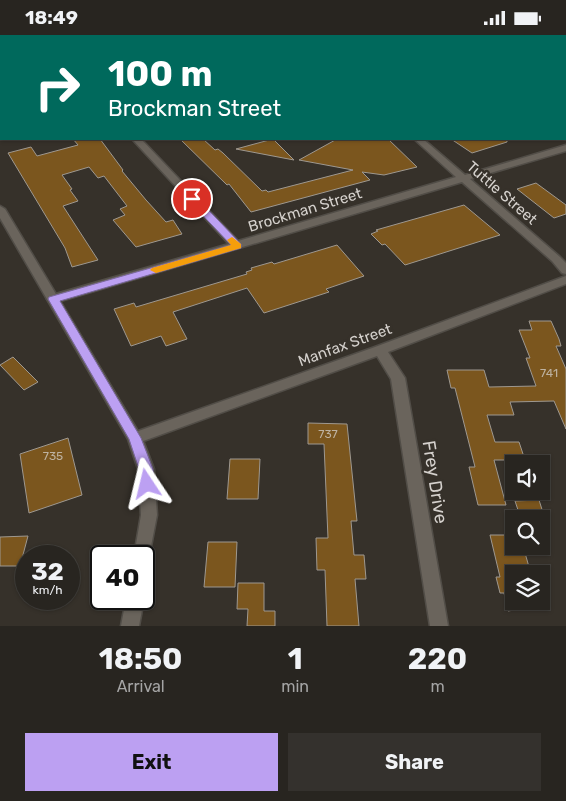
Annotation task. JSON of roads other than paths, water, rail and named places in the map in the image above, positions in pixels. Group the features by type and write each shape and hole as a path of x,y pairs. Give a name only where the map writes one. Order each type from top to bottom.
{"street":[{"path":"137,140 237,246"},
{"name":"Tuttle Street","path":"419,140 556,259 566,270"},
{"name":"Brockman Street","path":"53,299 566,148"},
{"path":"0,209 135,438 146,469 149,515 144,545"},
{"name":"Manfax Street","path":"135,438 380,350 566,280"},
{"name":"Frey Drive","path":"380,350 398,378 439,626"},
{"path":"130,626 133,610"}]}
